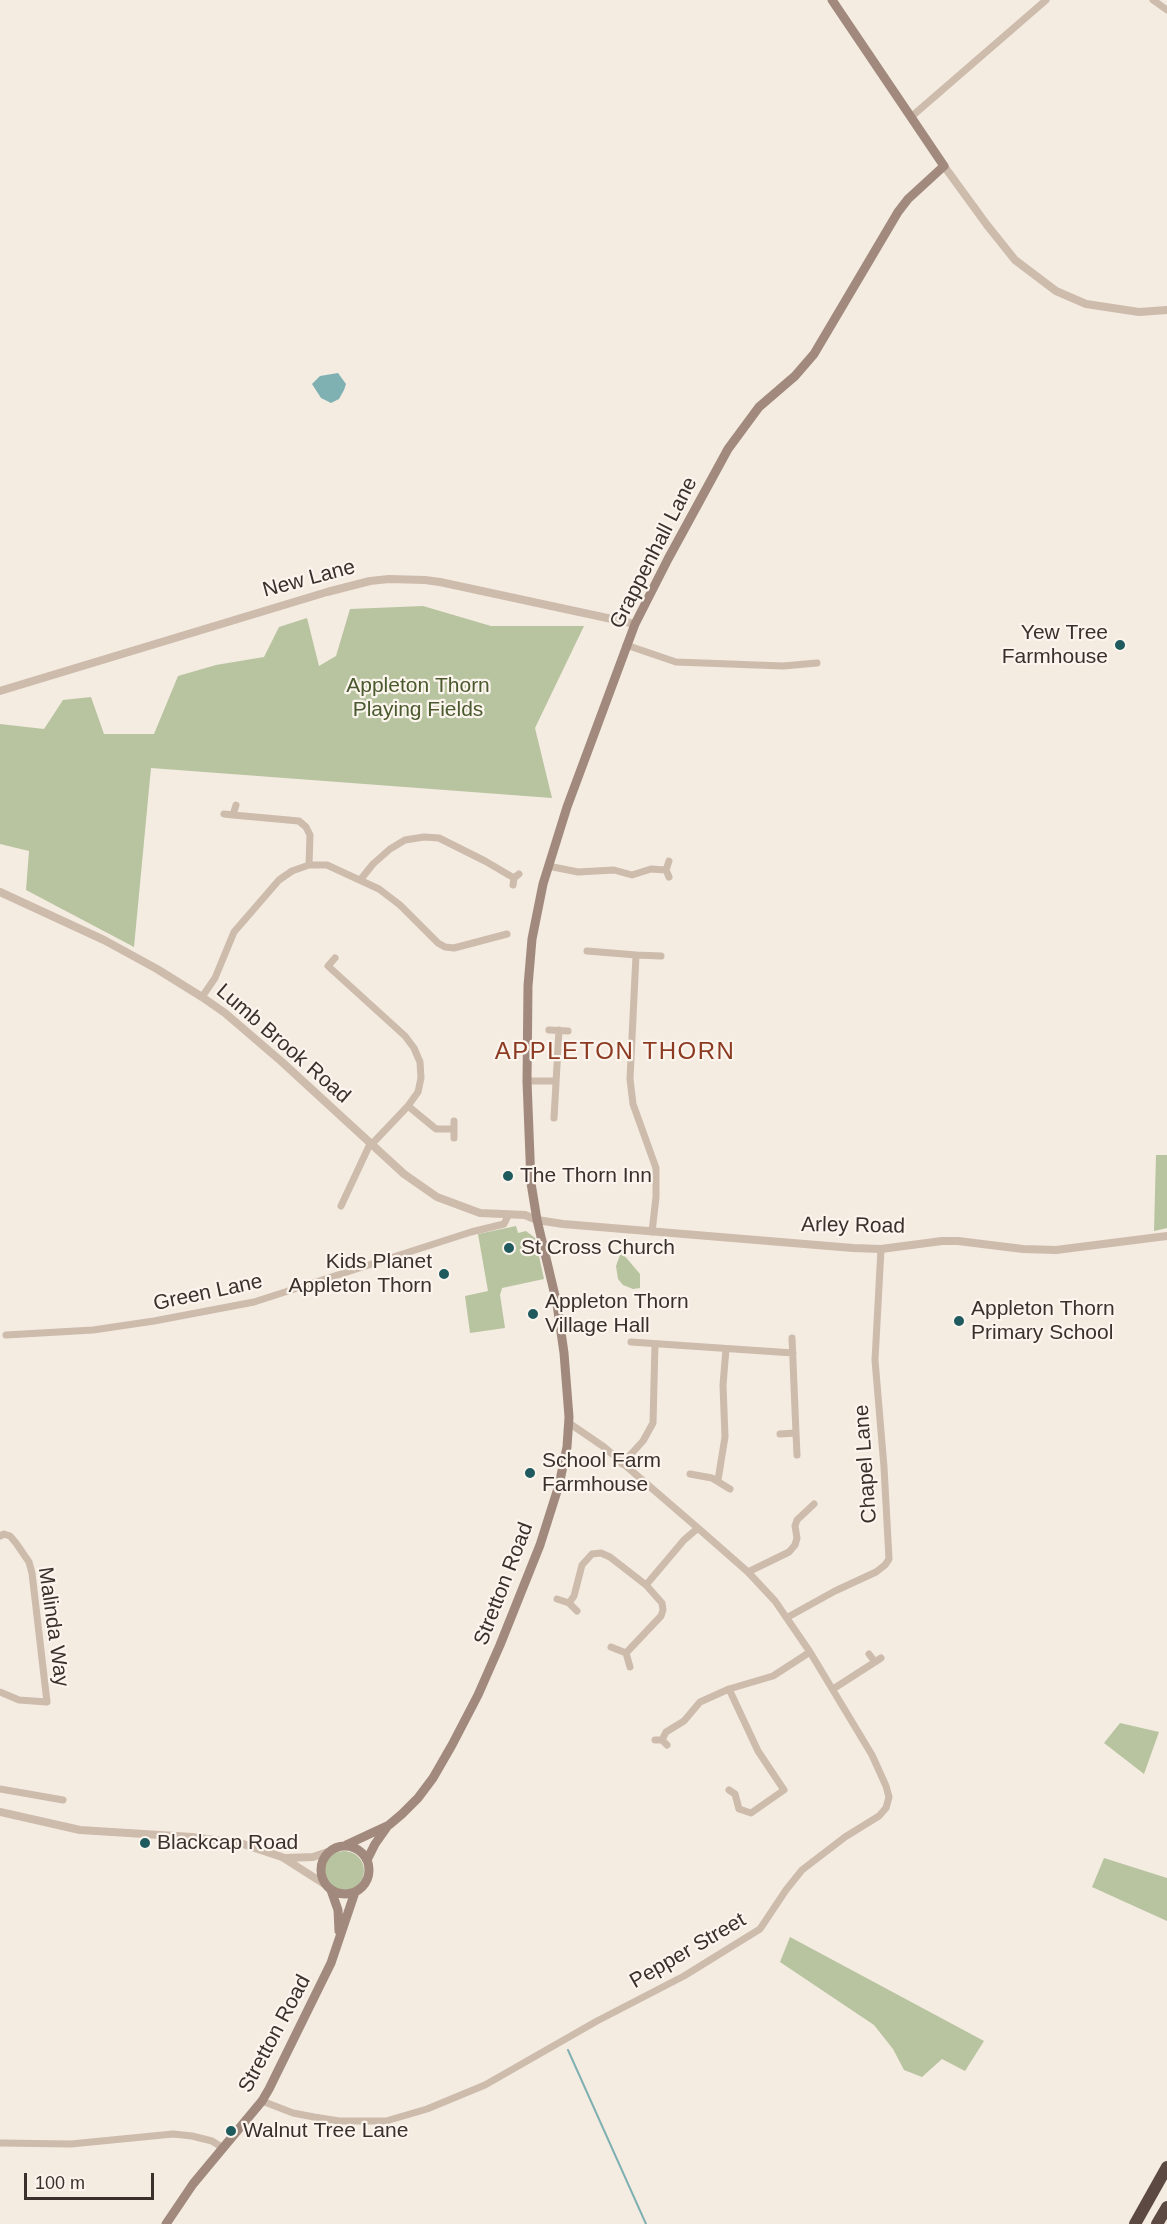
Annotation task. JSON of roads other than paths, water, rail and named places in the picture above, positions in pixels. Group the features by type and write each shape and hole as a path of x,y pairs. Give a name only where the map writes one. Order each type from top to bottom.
{"highway":[{"path":"1135,2224 1167,2167"},
{"path":"1157,2224 1167,2207"}],"main road":[{"path":"832,0 944,166"},
{"name":"Grappenhall Lane","path":"537,1220 531,1183 527,1081 530,962 536,915 548,866 567,807 626,645 668,559 739,432 759,407 795,376 814,354 893,220 908,199 944,166"},
{"name":"Stretton Road","path":"367,1860 389,1825 418,1798 433,1778 478,1695 521,1593 552,1510 567,1447 569,1423 564,1353 557,1304 537,1220"},
{"name":"Stretton Road","path":"346,1845 389,1825"},
{"path":"346,1845 359,1850 367,1860 369,1876 365,1883 355,1892 338,1894 328,1888 320,1872 321,1864 328,1852 346,1845"},
{"name":"Stretton Road","path":"328,1888 338,1910 339,1940"},
{"name":"Stretton Road","path":"166,2224 193,2184 262,2101 322,1983 355,1892"}],"street":[{"path":"911,117 1046,0"},
{"path":"1153,0 1167,10"},
{"path":"944,166 1015,260 1056,291 1086,304 1139,312 1167,310"},
{"name":"New Lane","path":"0,691 370,581 416,579 440,582 635,624"},
{"path":"626,645 676,662 783,666 817,663"},
{"path":"234,815 236,805"},
{"path":"224,813 299,821 306,826 310,834 309,866"},
{"path":"361,879 390,849 409,839 424,837 439,838 486,861 515,879"},
{"path":"548,866 578,872 614,870 632,874 651,869 668,874 669,861"},
{"path":"201,997 215,978 234,932 279,880 292,871 309,866 327,865 379,889 400,905 438,943 445,947 454,948 507,933"},
{"name":"Lumb Brook Road","path":"0,892 104,940 157,969 225,1013 404,1174 437,1197 480,1213 525,1215 537,1220"},
{"path":"586,951 661,956"},
{"path":"636,955 630,1079 633,1104 656,1168 656,1197 652,1232"},
{"path":"335,958 328,966 405,1036 414,1048 420,1062 421,1078 418,1092 408,1106 371,1144 341,1206"},
{"path":"549,1030 568,1031"},
{"path":"554,1118 559,1030"},
{"path":"527,1081 556,1081"},
{"path":"408,1106 436,1129 454,1129"},
{"path":"454,1121 454,1138"},
{"name":"Green Lane","path":"6,1335 103,1329 154,1322 254,1302 471,1232 504,1224 508,1216"},
{"name":"Arley Road","path":"537,1220 652,1232 880,1249 958,1240 1023,1249 1056,1250 1167,1236"},
{"name":"Chapel Lane","path":"788,1617 876,1572 889,1559 875,1366 880,1249"},
{"path":"792,1338 797,1455"},
{"path":"631,1342 793,1353"},
{"path":"622,1464 643,1442 652,1423 655,1344"},
{"path":"718,1480 724,1437 723,1385 726,1348"},
{"name":"Pepper Street","path":"262,2101 292,2113 339,2121 386,2121 427,2109 485,2085 597,2021 684,1976 760,1929 802,1870 845,1837 879,1816 886,1808 889,1797 872,1755 788,1617 748,1572 604,1447 569,1423"},
{"path":"780,1434 796,1433"},
{"path":"690,1474 718,1480 730,1489"},
{"path":"748,1572 789,1552 797,1538 795,1526 797,1520 814,1504"},
{"path":"646,1585 684,1540 698,1528"},
{"name":"Malinda Way","path":"0,1536 4,1534 10,1536 29,1562 47,1702 19,1700 0,1693"},
{"path":"569,1603 574,1596 582,1564 592,1554 601,1553 610,1557 646,1585 662,1603 663,1610 661,1616 626,1653"},
{"path":"557,1599 569,1603 577,1611"},
{"path":"611,1647 626,1653"},
{"path":"661,1741 666,1732 684,1721 700,1702 729,1689 773,1676 810,1652"},
{"path":"626,1653 630,1667"},
{"path":"833,1689 878,1660 869,1654"},
{"path":"729,1689 758,1751 784,1790 744,1820"},
{"path":"0,1789 63,1800"},
{"path":"729,1790 735,1794 739,1809 751,1814"},
{"path":"0,1812 80,1830 192,1837 243,1844 282,1857 328,1888"},
{"path":"282,1857 306,1858 328,1852"},
{"path":"0,2143 71,2144 173,2134 212,2141 223,2148"}],"water":[{"path":"338,373 346,384 339,399 331,403 321,398 312,384 320,376"}],"waterway":[{"path":"568,2050 646,2224"}],"place":[{"name":"Yew Tree Farmhouse","path":"1120,645"},
{"name":"The Thorn Inn","path":"508,1176"},
{"name":"St Cross Church","path":"509,1248"},
{"name":"Kids Planet Appleton Thorn","path":"444,1274"},
{"name":"Appleton Thorn Village Hall","path":"533,1314"},
{"name":"Appleton Thorn Primary School","path":"959,1321"},
{"name":"School Farm Farmhouse","path":"530,1473"},
{"name":"Blackcap Road","path":"145,1843"},
{"name":"Walnut Tree Lane","path":"231,2131"}],"district":[{"name":"APPLETON THORN","path":"615,1052"}],"park label":[{"name":"Appleton Thorn Playing Fields","path":"418,698"}]}
